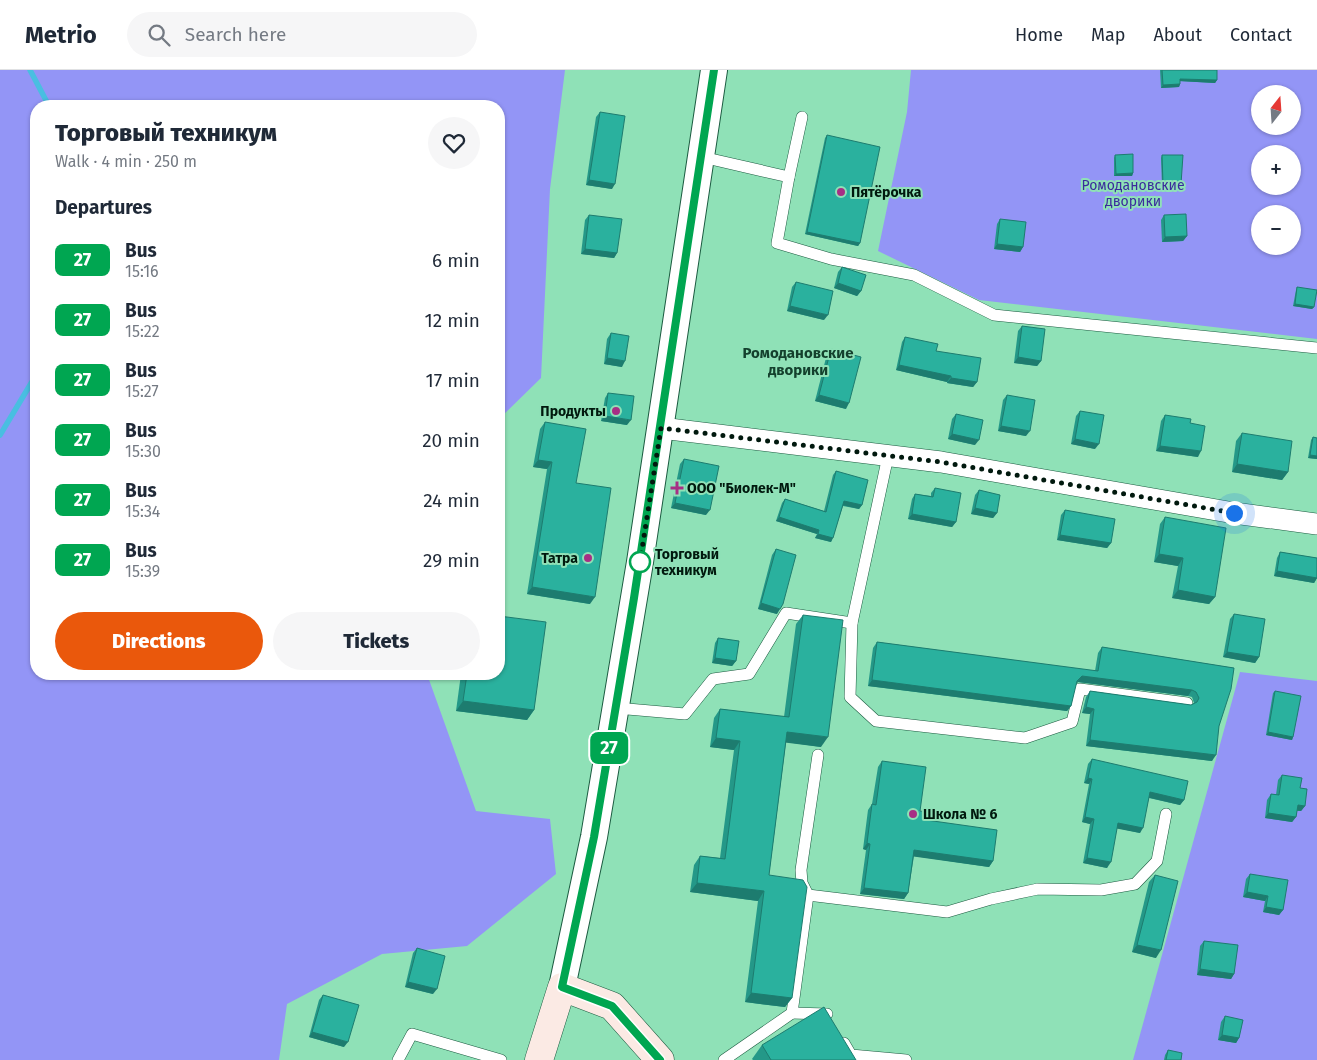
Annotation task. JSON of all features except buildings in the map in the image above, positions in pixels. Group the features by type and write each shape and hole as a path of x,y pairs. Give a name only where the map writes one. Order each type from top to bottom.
{"main road":[{"path":"539,1060 562,987 612,1006 660,1060"}],"street":[{"path":"562,987 594,837 616,708 661,428 714,70"},
{"path":"661,428 941,462 1234,513 1317,524"}],"lane":[{"path":"802,117 777,243 831,259 914,275 994,315 1316,345"},
{"path":"702,157 789,177"},
{"path":"888,456 852,623 850,697 876,721 1025,738 1072,722 1080,689 1187,703"},
{"path":"616,708 685,714 713,679 749,674 786,613 852,623"},
{"path":"792,1014 808,895 802,883 801,870 818,755"},
{"path":"808,895 947,912 991,899 1038,889 1100,890 1135,884 1157,861 1166,814"},
{"path":"729,1059 792,1014 826,1013 852,1054 906,1060"},
{"path":"398,1060 412,1034 501,1060"}],"green space":[{"path":"0,70 565,70 550,189 541,378 505,413 505,100 30,100 30,680 429,680 476,811 550,819 556,874 467,946 382,954 287,1004 279,1060 0,1060"},
{"name":"Ромодановские дворики","path":"911,70 1317,70 1317,339 979,300 878,251 907,112"},
{"path":"1240,672 1317,681 1317,1060 1133,1060"}],"waterway":[{"path":"30,70 46,100"},
{"path":"0,435 30,385"}],"bus line":[{"name":"27","path":"660,1060 612,1006 562,987 594,837 634,598 714,70"}],"place":[{"name":"Пятёрочка","path":"841,192"},
{"name":"Продукты","path":"616,411"},
{"name":"ООО \"Биолек-М\"","path":"677,488"},
{"name":"Татра","path":"588,558"},
{"name":"Торговый техникум","path":"640,562"},
{"name":"Школа № 6","path":"913,814"}],"district":[{"name":"Ромодановские дворики","path":"798,362"}],"route":[{"path":"640,562 661,428 941,462 1234,513"}]}
